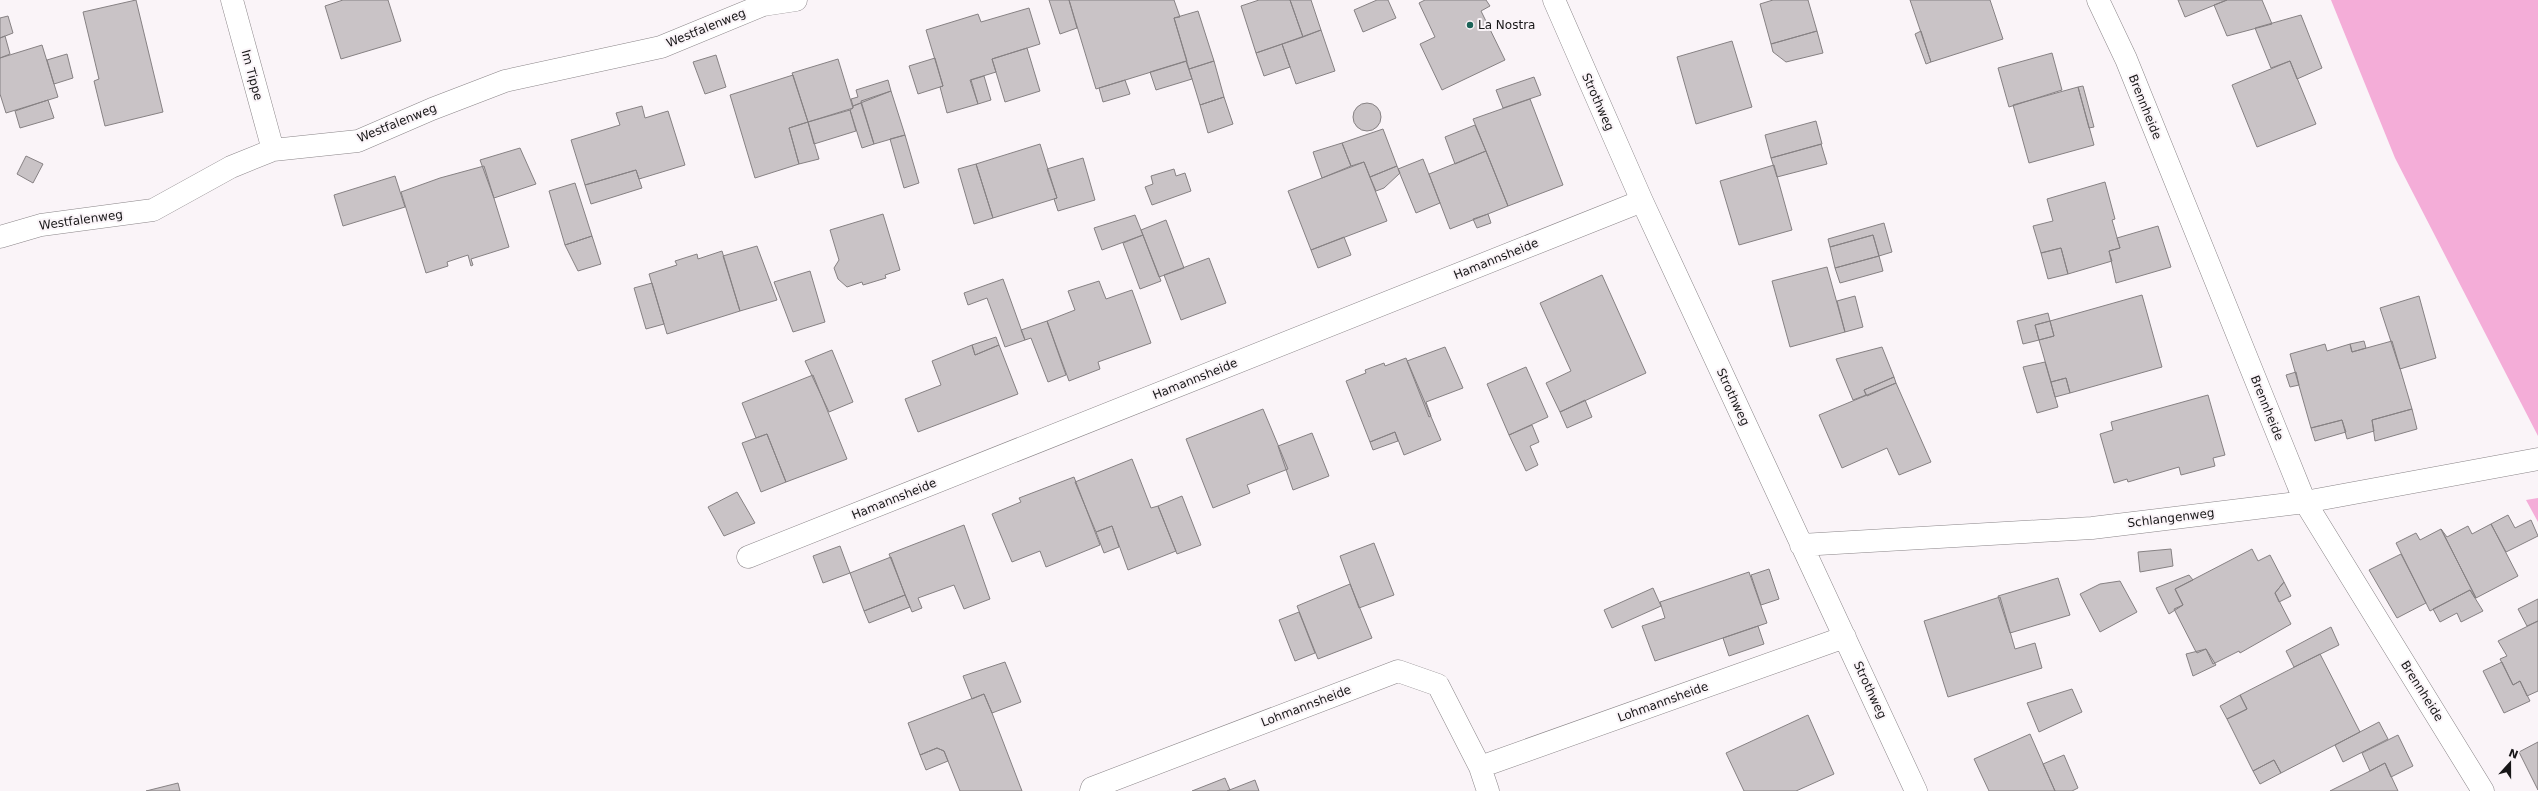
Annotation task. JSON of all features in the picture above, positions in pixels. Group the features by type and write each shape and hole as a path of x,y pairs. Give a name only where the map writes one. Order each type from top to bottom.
{"street":[{"name":"Im Tippe","path":"232,0 273,150"},
{"name":"Westfalenweg","path":"0,237 41,225 154,210 231,167 273,150 358,141 432,109 505,81 662,47 763,5 796,0"},
{"name":"Strothweg","path":"1554,0 1642,201 1916,791"},
{"name":"Brennheide","path":"2098,0 2126,59 2305,502 2483,791"},
{"name":"Hamannsheide","path":"748,557 1642,201"},
{"name":"Schlangenweg","path":"1801,545 2092,528 2305,502 2538,459"},
{"name":"Lohmannsheide","path":"1480,767 1845,637"},
{"name":"Lohmannsheide","path":"1091,791 1092,788 1398,671 1438,685 1480,767 1488,791"}],"shaded area":[{"path":"2331,0 2538,0 2538,436 2395,158"},
{"path":"2538,498 2538,522 2526,500"}],"building":[{"path":"136,0 163,112 105,126 94,81 99,79 83,12"},
{"path":"343,0 388,0 401,41 341,59 325,6"},
{"path":"1049,0 1069,0 1077,28 1060,34"},
{"path":"1069,0 1174,0 1180,17 1174,18 1187,61 1096,89"},
{"path":"1259,0 1290,0 1303,37 1256,53 1241,6"},
{"path":"1290,0 1311,0 1321,30 1303,37"},
{"path":"1377,0 1388,0 1396,18 1363,32 1354,10"},
{"path":"1425,0 1486,0 1490,6 1481,11 1505,60 1442,90 1420,44 1435,37 1419,3"},
{"path":"1773,0 1808,0 1817,31 1771,44 1760,4"},
{"path":"1910,0 1990,0 2003,39 1931,62"},
{"path":"2178,0 2227,0 2185,17"},
{"path":"2227,0 2262,0 2272,24 2227,36 2214,5"},
{"path":"1029,8 1040,44 992,59 996,72 970,80 978,104 947,113 940,87 943,86 926,30 978,14 981,22"},
{"path":"1198,11 1214,61 1189,69 1174,18"},
{"path":"2301,15 2322,68 2297,79 2290,61 2271,68 2255,28"},
{"path":"8,16 13,33 0,38 0,18"},
{"path":"1321,30 1335,71 1296,84 1282,44"},
{"path":"1817,31 1823,53 1786,62 1773,52 1771,44"},
{"path":"1921,31 1931,62 1926,64 1915,34"},
{"path":"5,36 10,54 0,58 0,38"},
{"path":"1732,41 1752,107 1696,124 1677,57"},
{"path":"1282,44 1290,67 1264,76 1256,53"},
{"path":"42,45 58,97 6,113 0,94 0,58"},
{"path":"1027,48 1040,91 1005,102 992,59"},
{"path":"2052,53 2062,90 2009,107 1998,68"},
{"path":"67,54 73,78 54,84 47,60"},
{"path":"716,55 726,87 705,94 693,62"},
{"path":"935,58 943,86 918,94 909,66"},
{"path":"838,59 853,108 808,122 792,73"},
{"path":"1186,61 1192,79 1156,90 1150,72"},
{"path":"1214,61 1224,97 1200,105 1189,69"},
{"path":"2290,61 2316,124 2257,147 2232,85"},
{"path":"793,75 808,122 789,128 799,164 755,178 730,95"},
{"path":"984,76 991,100 978,104 971,80"},
{"path":"1534,77 1541,95 1503,108 1496,90"},
{"path":"888,80 891,91 853,106 851,99 858,97 856,90"},
{"path":"1125,80 1130,94 1103,102 1099,88"},
{"path":"2083,86 2094,127 2089,128 2078,87"},
{"path":"2078,87 2094,145 2029,163 2013,105"},
{"path":"891,91 905,135 874,144 861,101"},
{"path":"1224,97 1233,124 1208,133 1200,105"},
{"path":"1530,99 1563,185 1508,206 1473,119"},
{"path":"48,100 54,118 20,128 15,111"},
{"path":"861,103 874,144 862,148 850,110 853,106"},
{"path":"1367,103 1377,107 1381,117 1377,127 1367,131 1357,127 1353,117 1357,107"},
{"path":"642,106 645,118 668,111 685,165 639,179 636,170 585,185 571,140 620,125 616,113"},
{"path":"850,110 856,131 814,144 808,122"},
{"path":"1816,121 1822,144 1771,158 1765,135"},
{"path":"808,122 819,159 799,164 789,128"},
{"path":"1475,125 1486,151 1455,164 1445,137"},
{"path":"1383,129 1397,166 1370,177 1364,162 1351,166 1342,143"},
{"path":"905,135 919,183 904,188 890,139"},
{"path":"1342,143 1351,166 1322,178 1313,152"},
{"path":"1040,144 1057,198 993,218 976,164"},
{"path":"1821,144 1827,164 1777,177 1771,158"},
{"path":"520,148 536,184 494,198 480,160"},
{"path":"1486,151 1508,206 1450,229 1429,174"},
{"path":"26,156 43,164 33,183 17,174"},
{"path":"1083,158 1095,200 1058,211 1054,199 1057,198 1047,169"},
{"path":"1423,159 1440,203 1416,213 1398,169"},
{"path":"1364,162 1387,221 1311,250 1288,191"},
{"path":"976,164 993,218 974,224 958,169"},
{"path":"1774,165 1792,230 1739,245 1720,181"},
{"path":"484,166 509,247 471,259 473,265 471,266 468,255 447,262 448,266 426,273 401,192 440,178"},
{"path":"1397,166 1400,173 1384,188 1376,191 1370,177"},
{"path":"1174,169 1176,176 1185,173 1191,191 1152,205 1145,187 1153,184 1151,176"},
{"path":"636,170 642,188 591,204 585,185"},
{"path":"395,176 405,207 343,226 334,195"},
{"path":"2105,182 2115,219 2112,220 2120,248 2109,251 2112,261 2068,274 2061,248 2041,253 2033,226 2053,221 2047,199"},
{"path":"575,183 592,236 565,245 549,191"},
{"path":"883,214 900,270 885,275 886,278 863,285 862,282 847,287 838,279 834,268 839,260 830,230"},
{"path":"1488,214 1491,223 1477,228 1473,219"},
{"path":"1135,215 1143,235 1102,250 1094,228"},
{"path":"1166,220 1184,268 1159,277 1141,230"},
{"path":"1884,223 1892,252 1879,256 1873,235 1830,247 1828,239"},
{"path":"2158,226 2171,267 2116,283 2109,251 2120,248 2117,238"},
{"path":"1143,235 1161,281 1140,289 1123,243"},
{"path":"1873,235 1879,256 1835,268 1830,247"},
{"path":"592,236 601,264 578,271 565,245"},
{"path":"1344,237 1351,255 1318,268 1311,250"},
{"path":"757,246 777,300 740,311 723,256"},
{"path":"2061,248 2068,274 2048,279 2041,253"},
{"path":"722,251 740,311 667,334 649,274 677,265 675,261 697,254 698,259"},
{"path":"1879,256 1883,271 1840,283 1835,268"},
{"path":"1209,258 1226,303 1181,320 1164,275"},
{"path":"1827,267 1845,332 1790,347 1772,281"},
{"path":"810,271 825,322 793,332 774,282"},
{"path":"1602,275 1646,373 1560,412 1546,383 1571,371 1540,303"},
{"path":"1003,279 1025,340 1005,347 987,298 968,305 964,293"},
{"path":"1099,281 1106,299 1132,290 1151,343 1098,362 1100,369 1069,381 1047,321 1075,310 1068,291"},
{"path":"652,283 664,324 646,329 634,288"},
{"path":"2142,295 2162,367 2070,393 2066,378 2051,382 2039,340 2054,336 2050,321"},
{"path":"1855,296 1863,327 1845,332 1837,301"},
{"path":"2419,296 2436,358 2400,369 2380,308"},
{"path":"2048,313 2050,321 2035,325 2039,340 2023,344 2017,321"},
{"path":"1047,321 1066,375 1048,382 1031,338 1025,340 1021,330"},
{"path":"2050,321 2054,336 2039,340 2035,325"},
{"path":"996,337 999,345 975,355 972,345"},
{"path":"2364,341 2366,348 2352,352 2350,344"},
{"path":"2392,341 2412,409 2372,420 2374,431 2347,439 2342,420 2311,428 2290,354 2325,344 2327,351 2350,344 2352,352"},
{"path":"972,345 975,355 999,345 1018,394 918,432 905,399 941,385 932,361"},
{"path":"1445,347 1463,388 1426,402 1431,416 1429,417 1407,361"},
{"path":"1882,347 1894,377 1864,390 1866,395 1853,400 1836,359"},
{"path":"832,350 853,402 829,412 805,361"},
{"path":"1406,358 1441,440 1404,455 1395,432 1370,442 1346,381 1366,373 1365,370 1384,363 1385,366"},
{"path":"2045,362 2058,407 2037,413 2023,367"},
{"path":"1526,367 1548,417 1509,435 1487,384"},
{"path":"2296,372 2299,385 2290,387 2286,375"},
{"path":"813,375 847,459 786,482 767,434 756,438 742,403"},
{"path":"1894,377 1896,383 1867,396 1864,390"},
{"path":"2066,378 2070,393 2055,397 2051,382"},
{"path":"1896,383 1931,462 1899,475 1887,448 1842,468 1819,415"},
{"path":"2208,395 2225,455 2213,458 2215,466 2181,475 2179,467 2128,482 2127,479 2114,483 2100,434 2113,430 2111,422"},
{"path":"1585,400 1592,417 1567,428 1560,412"},
{"path":"1263,409 1288,469 1247,485 1250,493 1213,508 1186,439"},
{"path":"2412,409 2417,429 2375,441 2372,420"},
{"path":"2342,420 2346,432 2315,441 2311,428"},
{"path":"1532,425 1539,442 1530,446 1538,465 1526,471 1509,435"},
{"path":"1395,432 1398,441 1373,450 1370,442"},
{"path":"1312,433 1329,476 1293,490 1278,446"},
{"path":"767,434 786,482 761,492 742,443"},
{"path":"1132,459 1151,508 1158,506 1176,551 1128,570 1112,526 1096,532 1075,482"},
{"path":"1074,477 1100,545 1046,567 1040,551 1012,562 992,514 1021,502 1019,498"},
{"path":"737,492 755,523 724,536 708,507"},
{"path":"1182,496 1201,545 1177,554 1158,506"},
{"path":"2508,515 2515,528 2531,520 2538,536 2506,552 2491,524"},
{"path":"2491,524 2518,576 2476,598 2441,529 2447,537 2468,526 2472,534"},
{"path":"964,525 990,599 964,609 954,585 918,598 922,608 912,612 889,554"},
{"path":"1112,526 1119,547 1104,553 1096,532"},
{"path":"2441,529 2476,598 2470,590 2430,611 2396,543 2416,533 2420,540"},
{"path":"1374,543 1394,595 1359,608 1340,556"},
{"path":"840,546 850,573 823,583 813,556"},
{"path":"2171,549 2173,566 2140,572 2138,552"},
{"path":"2252,549 2258,561 2270,555 2284,582 2275,593 2291,624 2240,653 2239,651 2213,664 2206,649 2197,653 2174,609 2183,605 2175,589"},
{"path":"2401,554 2426,603 2397,618 2369,570"},
{"path":"891,557 905,595 864,611 850,573"},
{"path":"1769,569 1779,599 1761,605 1751,575"},
{"path":"1749,572 1767,623 1655,661 1642,626 1665,618 1660,602"},
{"path":"2189,575 2193,580 2175,589 2183,605 2169,614 2156,588"},
{"path":"2058,578 2070,615 2010,633 1998,596"},
{"path":"2120,581 2137,612 2100,632 2080,594 2100,584"},
{"path":"2284,582 2291,596 2279,602 2275,593"},
{"path":"1350,584 1372,638 1318,659 1297,606"},
{"path":"1653,588 1661,606 1612,628 1604,610"},
{"path":"2470,590 2483,611 2461,622 2457,613 2440,622 2433,609"},
{"path":"905,595 910,607 869,623 864,611"},
{"path":"2000,597 2015,649 2035,643 2042,668 1948,697 1924,621"},
{"path":"2538,599 2538,621 2527,626 2518,609"},
{"path":"1299,612 1315,653 1295,661 1279,620"},
{"path":"2538,621 2538,691 2527,696 2520,681 2513,685 2500,659 2507,656 2498,641"},
{"path":"1758,626 1764,644 1729,656 1723,638"},
{"path":"2331,627 2339,645 2294,667 2286,651"},
{"path":"2206,649 2216,665 2193,676 2186,654"},
{"path":"2320,654 2360,732 2281,773 2274,760 2253,771 2227,719 2247,709 2240,695"},
{"path":"1005,662 1021,702 992,713 984,694 972,699 963,676"},
{"path":"2502,662 2513,685 2520,681 2530,701 2504,713 2483,671"},
{"path":"2072,689 2082,712 2039,732 2027,703"},
{"path":"984,694 1022,791 960,791 944,751 937,748 920,755 908,723"},
{"path":"2240,695 2247,709 2227,719 2220,706"},
{"path":"1808,715 1834,774 1796,791 1744,791 1726,753"},
{"path":"2379,722 2388,739 2343,762 2335,745"},
{"path":"2030,734 2055,791 1989,791 1974,759"},
{"path":"2398,735 2413,766 2391,777 2385,763 2370,771 2362,753"},
{"path":"2538,742 2538,790 2519,752"},
{"path":"937,748 944,751 948,761 926,770 920,755"},
{"path":"2064,755 2078,788 2072,791 2055,791 2043,764"},
{"path":"2274,760 2281,773 2260,784 2253,771"},
{"path":"2385,763 2398,791 2330,791 2370,771"},
{"path":"1225,778 1230,790 1192,791"},
{"path":"1255,780 1259,791 1227,791"},
{"path":"178,783 180,791 146,791"}],"place":[{"name":"La Nostra","path":"1470,25"}]}
